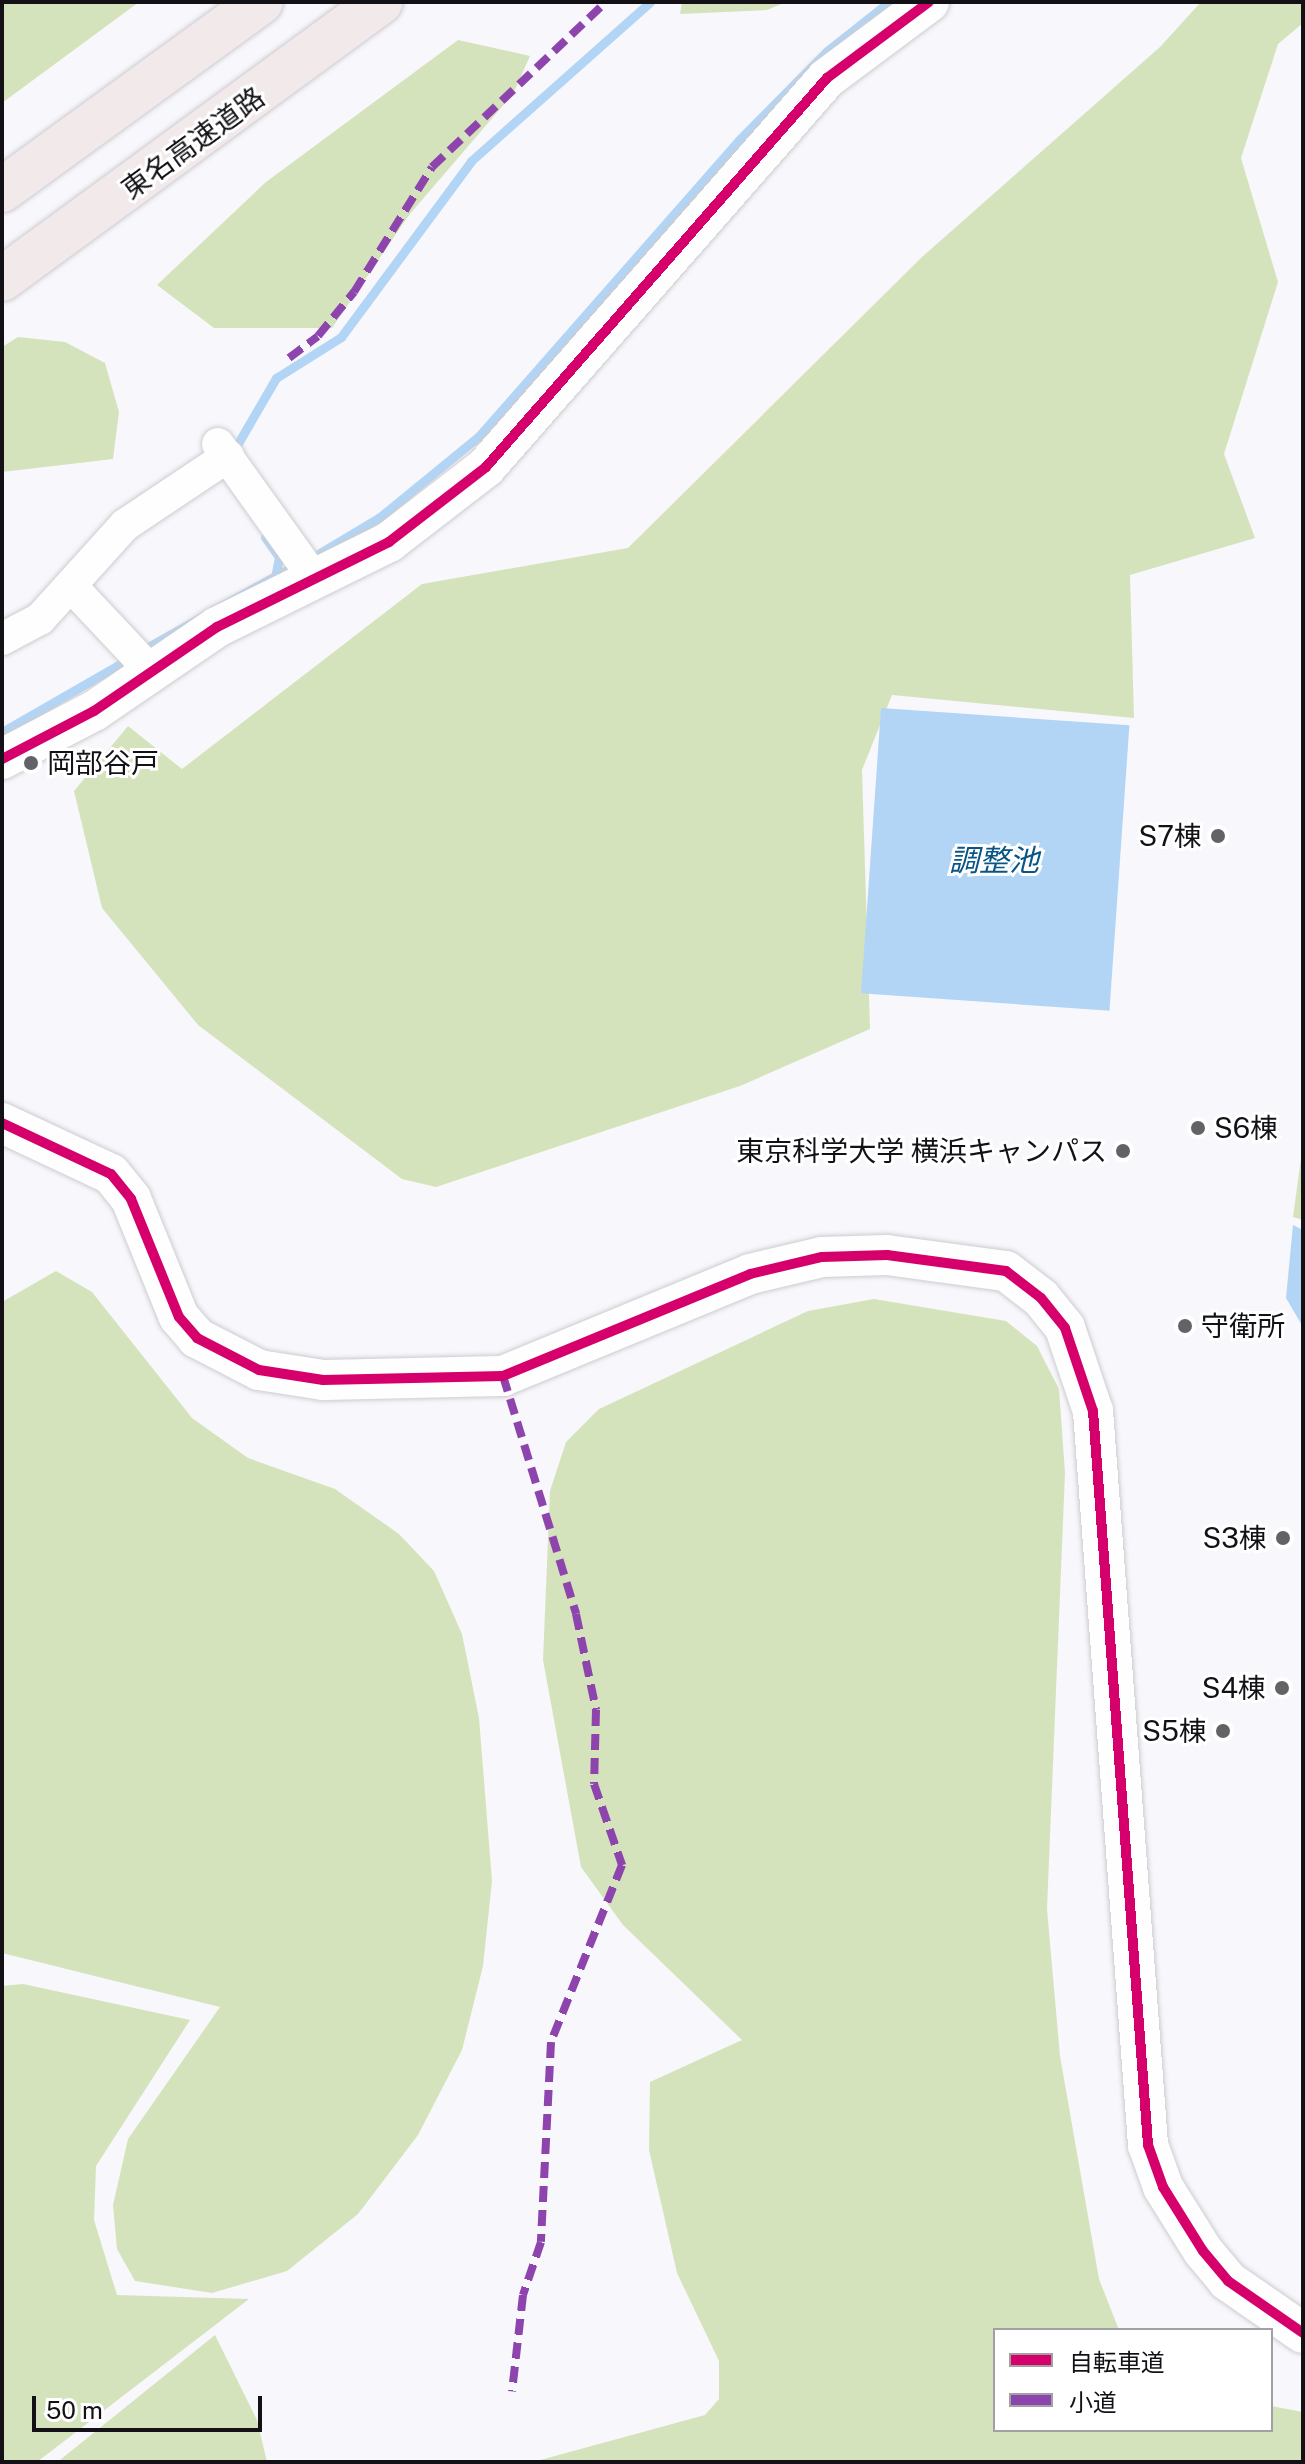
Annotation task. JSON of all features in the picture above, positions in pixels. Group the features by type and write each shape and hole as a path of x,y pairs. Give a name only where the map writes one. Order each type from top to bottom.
{"highway":[{"path":"2,190 261,2"},
{"name":"東名高速道路","path":"2,279 381,2"}],"street":[{"path":"2,759 151,671 217,627 316,581 389,542 486,467 827,78 929,2"},
{"path":"2,639 40,619 125,525 223,450 316,581"},
{"path":"72,587 151,671"},
{"path":"2,1123 111,1174 131,1199 179,1317 210,1346 259,1370 323,1380 503,1376 736,1279 822,1257 887,1255 1006,1271 1041,1298 1065,1328 1093,1411 1148,2145 1163,2187 1203,2251 1228,2281 1303,2333"}],"green space":[{"path":"2,2 139,2 2,103"},
{"path":"682,2 786,2 767,10 680,14"},
{"path":"1201,2 1303,2 1303,23 1278,44 1241,158 1278,282 1224,454 1255,538 1130,575 1134,718 892,695 862,770 870,1029 740,1086 436,1187 402,1179 198,1025 102,908 74,791 128,726 182,769 422,584 628,548 922,257 1160,47"},
{"path":"458,40 530,56 513,94 409,215 332,328 214,328 157,285 266,182"},
{"path":"18,337 65,342 105,363 119,412 113,459 2,472 2,347"},
{"path":"1303,1144 1303,1220 1293,1217"},
{"path":"56,1271 92,1292 192,1418 248,1458 335,1489 399,1534 434,1571 462,1634 479,1718 492,1881 483,1966 462,2050 418,2135 358,2214 287,2271 212,2293 135,2281 117,2249 113,2205 128,2139 220,2007 2,1953 2,1302"},
{"path":"874,1299 1006,1321 1037,1346 1059,1389 1065,1473 1047,1909 1060,2056 1099,2279 1118,2328 993,2328 993,2432 1273,2432 1273,2406 1303,2412 1303,2462 533,2462 705,2415 719,2399 719,2361 677,2273 649,2150 650,2082 742,2040 623,1925 581,1867 543,1660 550,1491 566,1442 599,1409 808,1311"},
{"path":"23,1984 190,2020 96,2166 94,2220 117,2295 249,2299 37,2462 2,2462 2,1986"},
{"path":"215,2335 257,2420 267,2462 60,2460"}],"water":[{"name":"調整池","path":"881,708 1129,725 1109,1011 861,993"},
{"path":"1293,1225 1303,1230 1303,1327 1286,1298"}],"waterway":[{"path":"237,445 276,378 341,337 471,161 650,2"},
{"path":"318,554 380,517 479,436 739,140 827,51 889,2"},
{"path":"265,537 279,557 276,573"},
{"path":"148,647 284,571"},
{"path":"2,732 127,660"}],"marked path":[{"path":"289,358 318,336 354,292 432,167 606,2"},
{"path":"503,1376 576,1614 596,1710 594,1784 622,1865 551,2042 541,2242 523,2295 512,2391"}],"cycle path":[{"path":"2,759 94,711 217,627 389,542 486,467 827,78 929,2"},
{"path":"2,1123 111,1174 131,1199 179,1317 197,1338 259,1370 323,1380 503,1376 750,1274 822,1257 887,1255 1006,1271 1041,1298 1065,1328 1093,1411 1148,2145 1163,2187 1203,2251 1228,2281 1303,2333"}],"place":[{"name":"岡部谷戸","path":"31,763"},
{"name":"S7棟","path":"1218,836"},
{"name":"S6棟","path":"1198,1128"},
{"name":"東京科学大学 横浜キャンパス","path":"1123,1151"},
{"name":"守衛所","path":"1185,1326"},
{"name":"S3棟","path":"1283,1538"},
{"name":"S4棟","path":"1282,1688"},
{"name":"S5棟","path":"1223,1731"}]}
